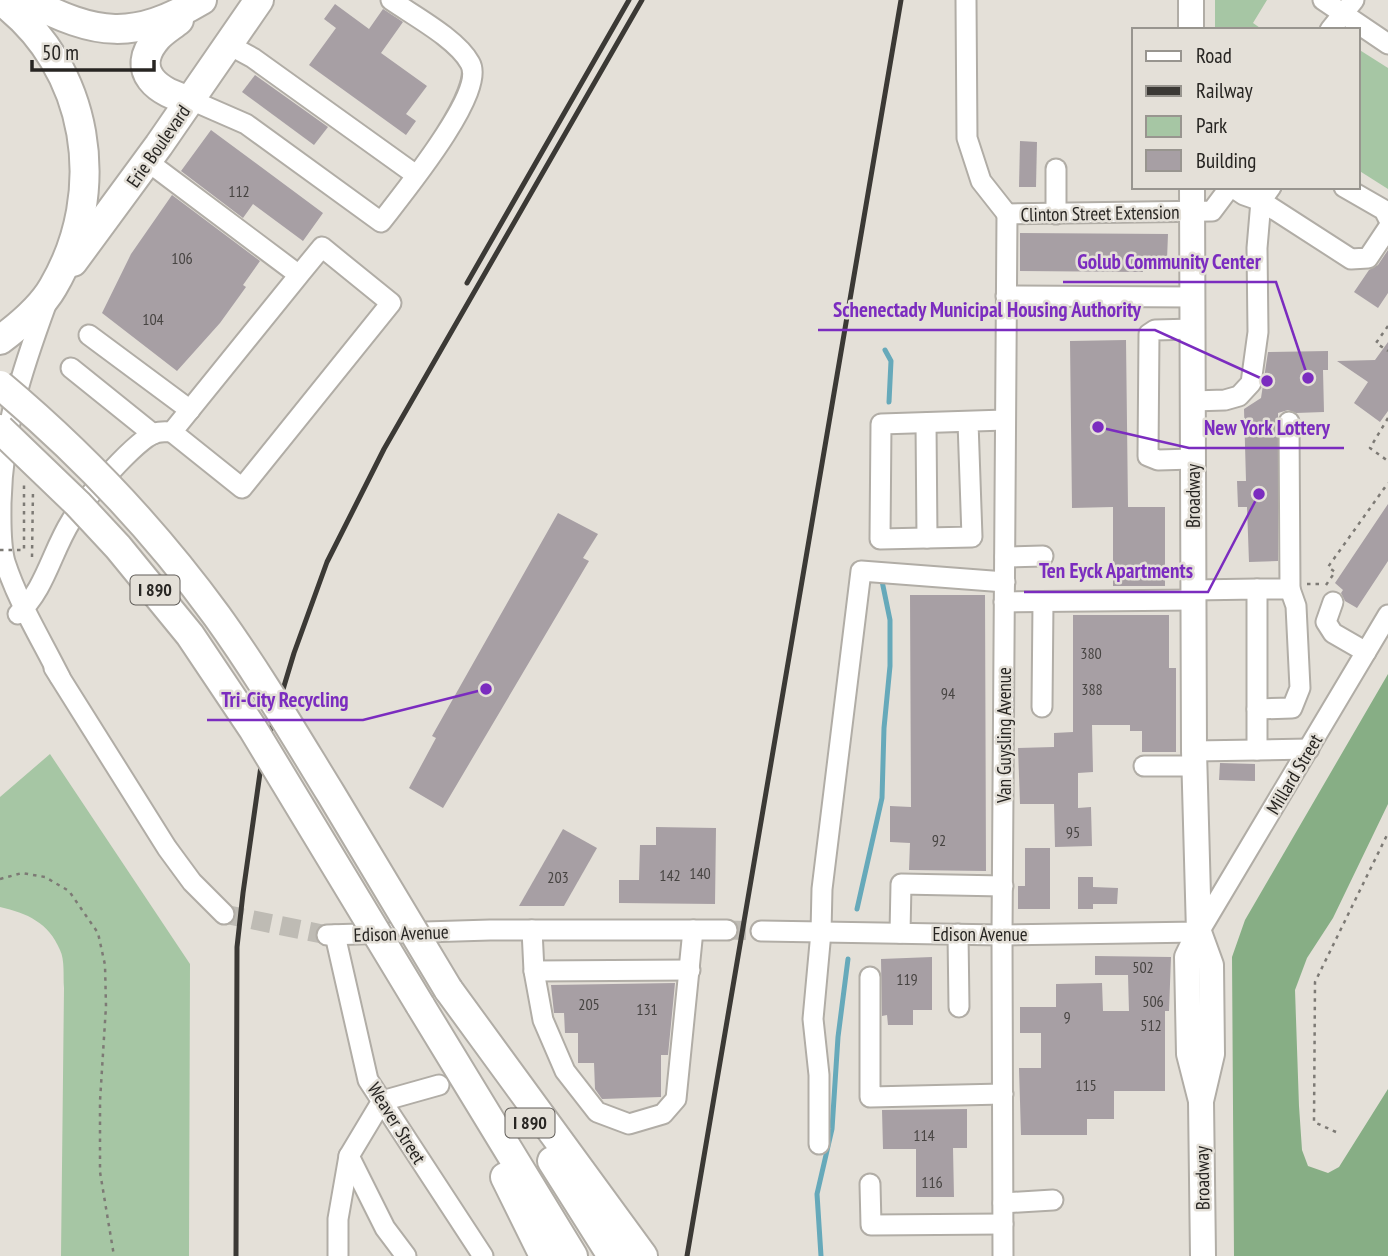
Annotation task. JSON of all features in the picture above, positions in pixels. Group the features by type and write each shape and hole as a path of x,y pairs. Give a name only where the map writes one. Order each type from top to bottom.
{"highway":[{"path":"0,0 26,22 60,67 80,120 86,177 75,236 52,289 34,310 0,340"},
{"path":"27,0 58,16 88,26 117,29 147,26 177,15 203,0"},
{"path":"191,100 164,92 151,81 146,66 148,54 157,39 203,0"},
{"name":"Erie Boulevard","path":"52,289 147,162 259,0"},
{"name":"I 890","path":"6,388 85,464 142,524 216,615 275,702 612,1256"},
{"name":"I 890","path":"0,429 70,495 118,547 190,635 260,741 573,1256"},
{"path":"448,989 643,1256"},
{"path":"420,1006 544,1256"}],"main road":[{"path":"1191,0 1191,28"},
{"name":"Broadway","path":"1192,199 1194,758 1199,932 1211,965 1212,1054 1200,1101 1203,1256"}],"street":[{"path":"191,100 246,124 382,222 461,111 472,83 472,65 456,46 391,0"},
{"path":"966,0 967,138 981,181 1007,214"},
{"path":"1323,0 1349,7 1388,44"},
{"path":"1332,28 1349,7"},
{"path":"229,46 253,58 416,176"},
{"path":"147,162 299,275"},
{"path":"1056,169 1056,214"},
{"path":"1192,199 1212,211 1229,189"},
{"path":"1234,189 1244,195 1266,194 1351,259 1368,258 1388,228"},
{"path":"1347,189 1384,210 1388,218"},
{"path":"1193,401 1225,400 1239,396 1251,383 1258,332 1257,248 1266,194"},
{"name":"Clinton Street Extension","path":"1007,214 1056,214 1192,199"},
{"name":"Van Guysling Avenue","path":"1003,1256 1007,214"},
{"path":"21,612 37,589 71,521 126,455 140,442 162,433 190,410 322,247 391,303 242,488 162,433 71,368"},
{"path":"21,612 5,559 1,519 3,479 11,411 17,386 52,289"},
{"path":"1006,296 1192,297"},
{"path":"1193,328 1155,330 1149,334 1149,456 1157,460 1193,459"},
{"path":"89,335 190,410"},
{"path":"968,422 972,537 880,539 881,424 1005,420"},
{"path":"1257,709 1292,708 1300,688 1289,422"},
{"path":"926,423 928,538"},
{"path":"1005,557 1043,556"},
{"path":"818,1144 819,1075 813,1019 821,932 821,889 861,571 1005,582"},
{"path":"0,586 21,612 167,848 192,883 224,914"},
{"path":"1004,602 1193,595 1294,587"},
{"path":"1257,589 1257,750"},
{"path":"1329,593 1326,622 1333,633 1366,652"},
{"path":"1042,707 1043,602"},
{"name":"Millard Street","path":"1199,932 1388,614"},
{"path":"1144,766 1257,750 1309,749"},
{"path":"900,933 901,884 1003,887"},
{"path":"532,930 534,971 543,1020 565,1071 597,1112 629,1124 663,1114 676,1099 693,930"},
{"name":"Edison Avenue","path":"331,935 532,930 727,930"},
{"name":"Edison Avenue","path":"761,931 1003,935 1199,932"},
{"path":"958,934 959,1007"},
{"name":"Weaver Street","path":"331,935 368,1080 483,1256"},
{"path":"534,971 690,971"},
{"path":"870,977 870,1097 1003,1094"},
{"path":"338,1256 338,1219 349,1156 382,1101 439,1085"},
{"path":"349,1156 385,1228 406,1256"},
{"path":"870,1184 871,1225 1003,1224"},
{"path":"1003,1203 1053,1200"}],"path":[{"path":"1388,326 1376,343 1388,351"},
{"path":"1388,418 1370,448 1388,461"},
{"path":"1329,593 1335,572 1328,568 1388,483"},
{"path":"0,550 23,550 24,485 33,485 32,557"},
{"path":"1294,587 1321,583"},
{"path":"1336,1132 1314,1122 1315,982 1388,833"},
{"path":"0,879 22,873 45,877 69,891 98,933 105,965 106,1006 100,1101 100,1172 114,1256"}],"green space":[{"path":"1215,0 1267,0 1253,23 1260,28 1215,28"},
{"path":"1360,50 1388,68 1388,189 1360,171"},
{"path":"1388,674 1388,804 1333,918 1307,958 1295,990 1302,1150 1308,1166 1328,1173 1339,1167 1388,1089 1388,1256 1234,1256 1232,957 1245,920"},
{"path":"50,754 190,964 189,1256 61,1256 63,958 50,933 43,926 19,912 0,907 0,797"}],"building":[{"path":"335,4 369,29 383,9 403,22 381,53 427,86 406,114 416,121 406,135 309,65 336,28 324,19"},
{"path":"255,75 328,127 314,145 242,92"},
{"path":"211,130 323,213 303,241 253,204 243,218 181,171"},
{"path":"1020,141 1037,142 1036,187 1019,187"},
{"path":"172,195 260,261 243,285 246,287 220,323 177,371 102,313 131,254"},
{"path":"1020,233 1168,234 1167,260 1143,260 1143,272 1020,271"},
{"path":"1388,250 1388,293 1378,308 1354,292 1369,270 1378,265"},
{"path":"1126,340 1128,507 1165,507 1165,586 1113,586 1113,507 1072,508 1070,341"},
{"path":"1388,342 1388,411 1380,422 1354,403 1368,382 1337,361 1375,360"},
{"path":"1328,351 1328,370 1323,370 1324,412 1296,413 1288,410 1278,413 1278,561 1249,562 1247,507 1238,507 1237,481 1246,481 1244,409 1261,398 1268,352"},
{"path":"1388,504 1388,561 1357,608 1345,601 1341,593 1343,590 1335,583"},
{"path":"558,513 598,534 583,558 589,561 443,808 409,788 436,738 432,736"},
{"path":"910,595 985,595 986,871 909,870 910,843 890,842 890,806 911,807"},
{"path":"1073,615 1169,615 1169,668 1176,668 1176,752 1142,752 1142,731 1130,731 1130,725 1092,725 1093,772 1078,773 1078,808 1091,807 1092,846 1055,847 1054,804 1020,804 1018,748 1054,747 1054,733 1073,732"},
{"path":"1220,763 1255,764 1255,781 1219,780"},
{"path":"656,827 716,828 715,904 619,903 619,880 639,880 640,845 656,845"},
{"path":"563,829 597,848 564,906 519,906"},
{"path":"1025,848 1050,848 1050,909 1018,909 1018,886 1025,886"},
{"path":"1078,877 1093,877 1093,887 1118,888 1117,904 1093,904 1093,909 1078,909"},
{"path":"1095,956 1171,957 1169,1011 1165,1011 1165,1091 1114,1091 1114,1119 1087,1119 1087,1135 1021,1135 1019,1068 1041,1068 1041,1033 1020,1033 1020,1007 1056,1007 1056,984 1102,983 1103,1011 1129,1011 1128,975 1095,975"},
{"path":"932,957 932,1010 913,1010 913,1025 888,1025 887,1015 882,1016 881,959"},
{"path":"675,983 668,1055 661,1055 661,1097 602,1099 595,1089 594,1063 578,1063 578,1033 565,1033 564,1013 554,1013 551,985"},
{"path":"967,1109 967,1148 953,1148 954,1197 916,1197 916,1149 883,1149 882,1110"}],"waterway":[{"path":"885,350 891,361 889,402"},
{"path":"857,909 882,798 884,728 890,666 890,620 882,581"},
{"path":"821,1256 817,1194 832,1129 838,1037 848,959"}],"tunnel":[{"path":"224,914 327,935"},
{"path":"727,930 761,931"}],"railway":[{"path":"467,283 629,0"},
{"path":"236,1256 237,947 262,759 294,653 327,562 384,449 642,0"},
{"path":"687,1256 901,0"}],"place":[{"name":"Golub Community Center","path":"1308,378"},
{"name":"Schenectady Municipal Housing Authority","path":"1267,381"},
{"name":"New York Lottery","path":"1098,427"},
{"name":"Ten Eyck Apartments","path":"1259,494"},
{"name":"Tri-City Recycling","path":"486,689"}]}
